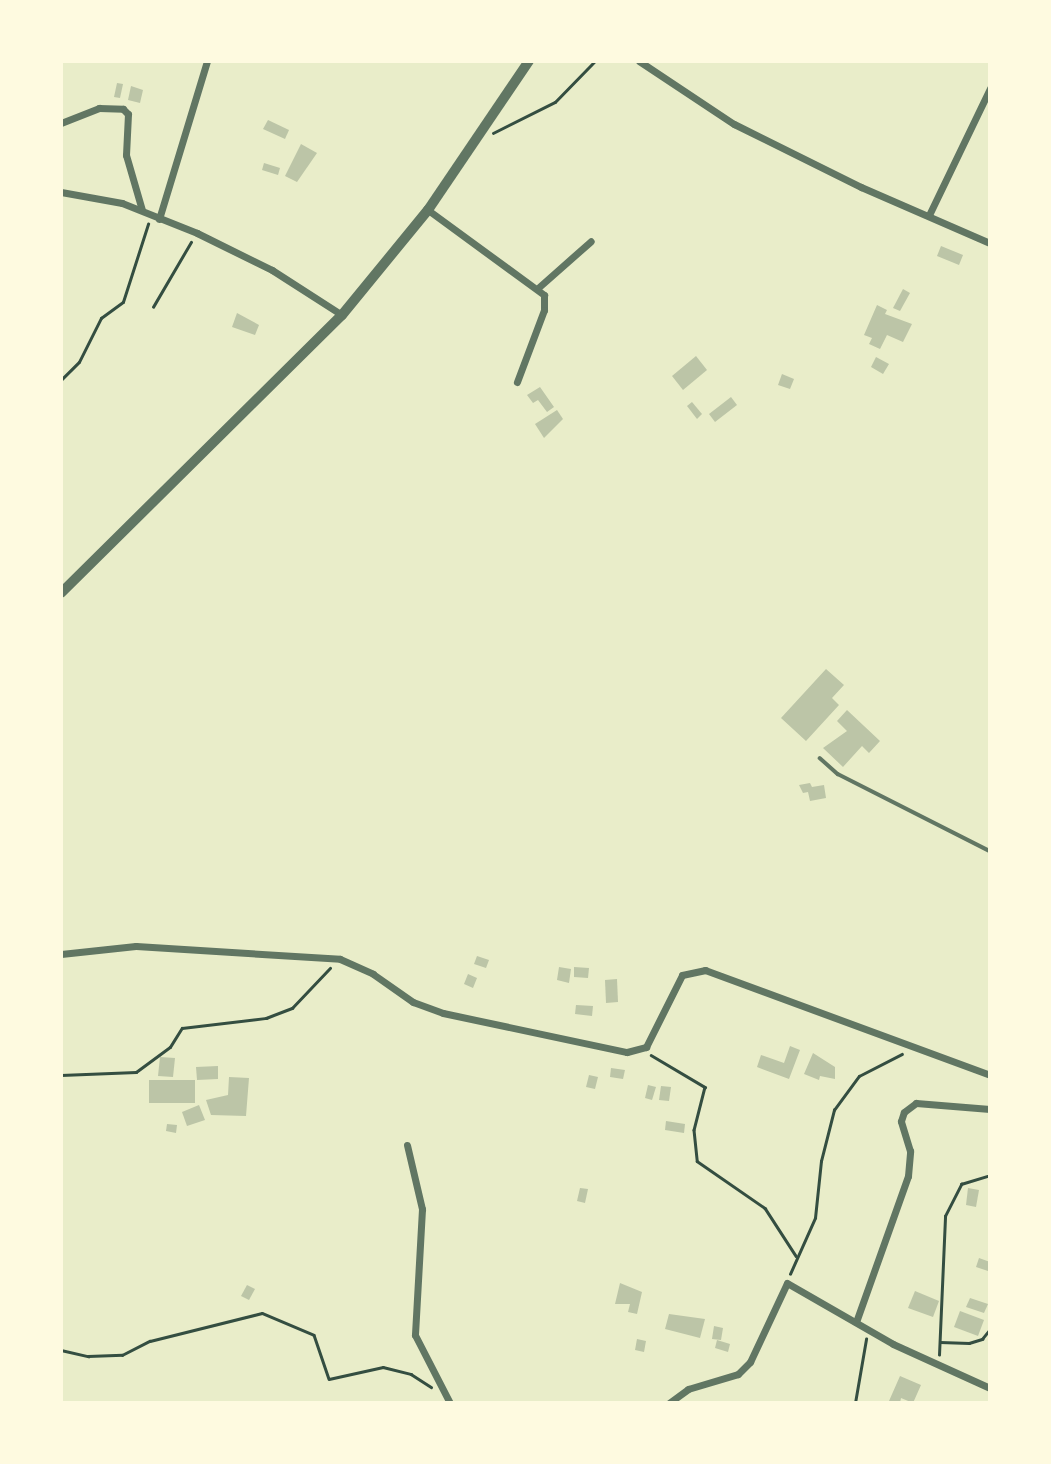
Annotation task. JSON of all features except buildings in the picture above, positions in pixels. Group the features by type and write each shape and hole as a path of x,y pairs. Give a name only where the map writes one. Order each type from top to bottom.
{"street":[{"path":"159,219 207,61"},
{"path":"61,593 342,315 428,210 529,61"},
{"path":"639,61 734,124 990,243"},
{"path":"929,215 990,88"},
{"path":"61,123 99,108 123,109 128,114 126,155 142,210"},
{"path":"61,192 142,210 197,233 272,270 342,315"},
{"path":"428,210 539,287 546,302 517,382"},
{"path":"539,287 591,241"},
{"path":"61,954 136,946 340,959 373,974 413,1002 443,1013 516,1025 597,1047 643,1050 682,975 705,970 990,1075"},
{"path":"856,1322 908,1176 910,1150 901,1121 904,1112 916,1103 990,1109"},
{"path":"407,1145 422,1209 415,1335 450,1403"},
{"path":"669,1403 688,1389 738,1374 750,1362 787,1283 869,1330 990,1388"}],"lane":[{"path":"820,758 838,774 990,851"}],"path":[{"path":"473,141 545,108 594,61"},
{"path":"61,380 79,362 101,318 123,302 151,214"},
{"path":"153,307 197,233"},
{"path":"61,1075 136,1072 170,1047 181,1028 248,1023 292,1007 340,959"},
{"path":"787,1283 796,1256 815,1218 827,1128 840,1100 859,1076 922,1048"},
{"path":"643,1050 705,1087 694,1130 697,1160 765,1208 796,1256"},
{"path":"939,1365 945,1216 961,1184 990,1175"},
{"path":"61,1350 88,1356 122,1355 150,1341 262,1313 314,1335 329,1379 383,1367 411,1374 445,1392"},
{"path":"939,1342 969,1343 982,1339 990,1329"},
{"path":"855,1403 858,1368 869,1330"}]}
